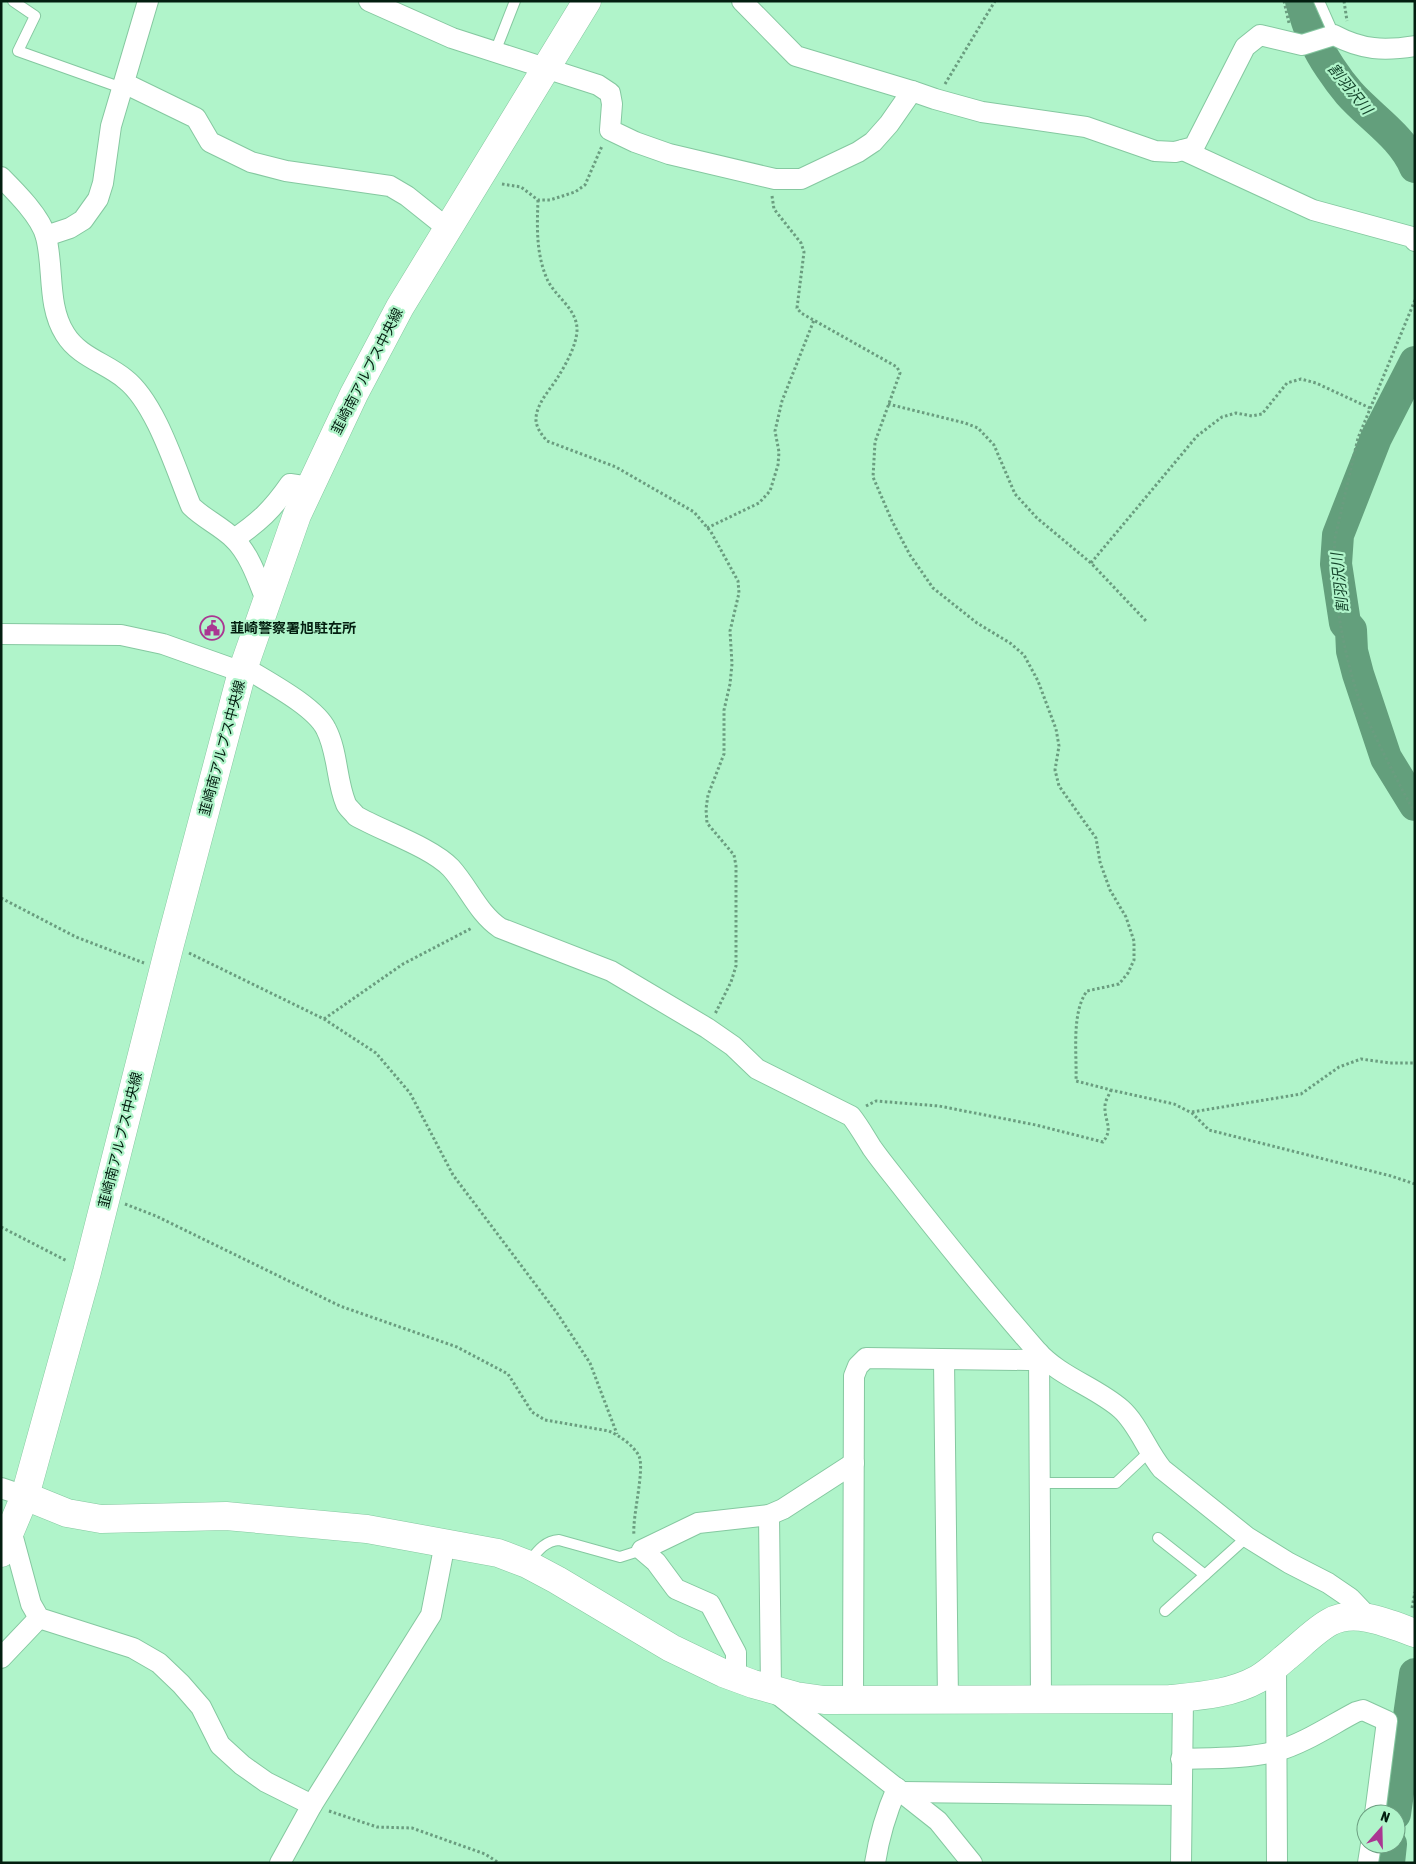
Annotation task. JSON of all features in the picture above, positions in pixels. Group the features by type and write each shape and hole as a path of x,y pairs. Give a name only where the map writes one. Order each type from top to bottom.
{"main road":[{"name":"韮崎南アルプス中央線","path":"6,1542 13,1492 87,1272 167,956 243,669 266,600 298,515 354,394 400,307 587,1"},
{"path":"13,1492 67,1513 101,1519 226,1516 368,1529 498,1553 527,1564 558,1580 671,1648 736,1678 796,1696 824,1700 948,1701 1183,1698 1233,1690 1259,1679 1330,1622 1346,1616 1371,1620 1415,1633"}],"street":[{"path":"46,236 70,228 83,220 98,199 103,183 112,126 148,1"},
{"path":"369,1 452,38 598,85 610,93 612,104 610,130 635,142 669,154 770,178 801,179 858,152 873,142 889,124 912,91"},
{"path":"742,1 796,56 982,112 1086,127 1155,151 1174,152 1194,147 1245,47 1260,35 1302,45 1334,35 1351,44 1372,49 1398,49 1415,46"},
{"path":"123,86 196,118 210,142 251,162 286,170 390,186 407,196 447,228"},
{"path":"1183,150 1313,210 1412,237 1415,241"},
{"path":"1,177 24,200 46,236 56,312 65,334 84,354 126,379 139,394 159,426 191,506 201,516 234,539 249,561 266,600"},
{"path":"234,539 259,522 277,503 290,484 310,487"},
{"path":"1,634 121,635 163,644 243,669 295,700 314,714 326,728 334,752 346,805 356,816 438,856 451,868 488,920 500,928 611,971 707,1028 733,1046 757,1069 851,1116 872,1148 936,1230 1039,1353 1061,1371 1123,1410 1162,1469 1247,1537 1289,1563 1328,1583 1350,1598 1371,1620"},
{"path":"853,1700 854,1376 858,1366 866,1358 1028,1360 1039,1353"},
{"path":"1039,1353 1041,1700"},
{"path":"944,1360 948,1701"},
{"path":"736,1678 736,1653 710,1604 676,1589 656,1562 642,1550 698,1523 769,1514 783,1508 854,1463"},
{"path":"769,1514 772,1689 938,1821 972,1863"},
{"path":"6,1542 31,1604 39,1618 133,1648 159,1663 182,1684 201,1707 220,1745 235,1759 266,1782 312,1805"},
{"path":"280,1863 312,1805 431,1615 446,1542"},
{"path":"1,1658 39,1618"},
{"path":"1276,1665 1277,1863"},
{"path":"1181,1863 1183,1698"},
{"path":"1181,1759 1248,1757 1277,1751 1363,1710 1387,1721 1376,1804"},
{"path":"899,1790 1181,1796"},
{"path":"875,1863 887,1809 899,1790"}],"lane":[{"path":"13,1 35,16 18,51 123,86"},
{"path":"494,52 515,1"},
{"path":"1319,1 1334,35"},
{"path":"1040,1483 1116,1483 1149,1452"},
{"path":"1165,1611 1247,1537"},
{"path":"1158,1538 1205,1575"},
{"path":"527,1564 541,1547 552,1540 559,1540 620,1557 642,1550"}],"path":[{"path":"935,99 995,1"},
{"path":"477,180 521,188 538,200 550,200 575,192 585,185 610,130"},
{"path":"770,178 774,209 801,243 804,252 797,308 802,313 897,367 900,373 876,442 873,477 892,521 910,555 933,588 977,623 1010,643 1024,655 1038,682 1056,729 1059,746 1055,770 1059,786 1096,838 1100,862 1110,890 1126,917 1134,942 1134,960 1128,974 1119,984 1087,991 1081,1000 1078,1011 1076,1080 1174,1104 1192,1112 1209,1130 1391,1176 1415,1184"},
{"path":"538,200 536,234 540,259 548,282 576,318 577,332 573,347 559,376 538,411 536,421 540,433 546,441 616,467 694,512 707,528 738,581 738,593 730,631 732,664 724,710 724,754 708,795 706,809 707,823 734,855 736,866 736,966 732,982 707,1028"},
{"path":"1415,300 1358,438 1335,538 1334,553 1337,598 1358,696 1374,734 1415,812"},
{"path":"707,528 759,503 770,492 780,452 775,431 778,416 782,401 814,320"},
{"path":"1092,563 1197,436 1222,417 1236,413 1252,416 1262,414 1287,383 1301,379 1316,383 1370,408"},
{"path":"888,404 978,428 994,445 1015,494 1037,518 1092,563 1146,621"},
{"path":"1,898 76,938 167,956 324,1019 376,1053 410,1093 453,1175 557,1313 590,1362 618,1435"},
{"path":"324,1019 403,964 488,920"},
{"path":"1192,1112 1301,1094 1339,1066 1361,1059 1390,1063 1415,1063"},
{"path":"851,1116 876,1101 939,1106 1036,1125 1103,1142 1108,1136 1105,1106 1111,1090"},
{"path":"106,1197 156,1216 340,1306 457,1347 508,1374 532,1412 545,1420 609,1431 618,1435 639,1457 640,1468 633,1534 642,1550"},
{"path":"1,1227 87,1272"},
{"path":"312,1805 377,1827 412,1828 485,1854 499,1863"}],"waterway":[{"name":"割羽沢川","path":"1301,1 1313,36 1335,75 1357,102 1394,136 1415,167"},
{"name":"割羽沢川","path":"1415,362 1376,438 1338,535 1336,564 1345,623 1351,630 1352,651 1358,674 1386,758 1415,805"},
{"name":"割羽沢川","path":"1396,1804 1415,1674"},
{"name":"割羽沢川","path":"1389,1863 1390,1854"}],"place":[{"name":"韮崎警察署旭駐在所","path":"212,628"}]}
